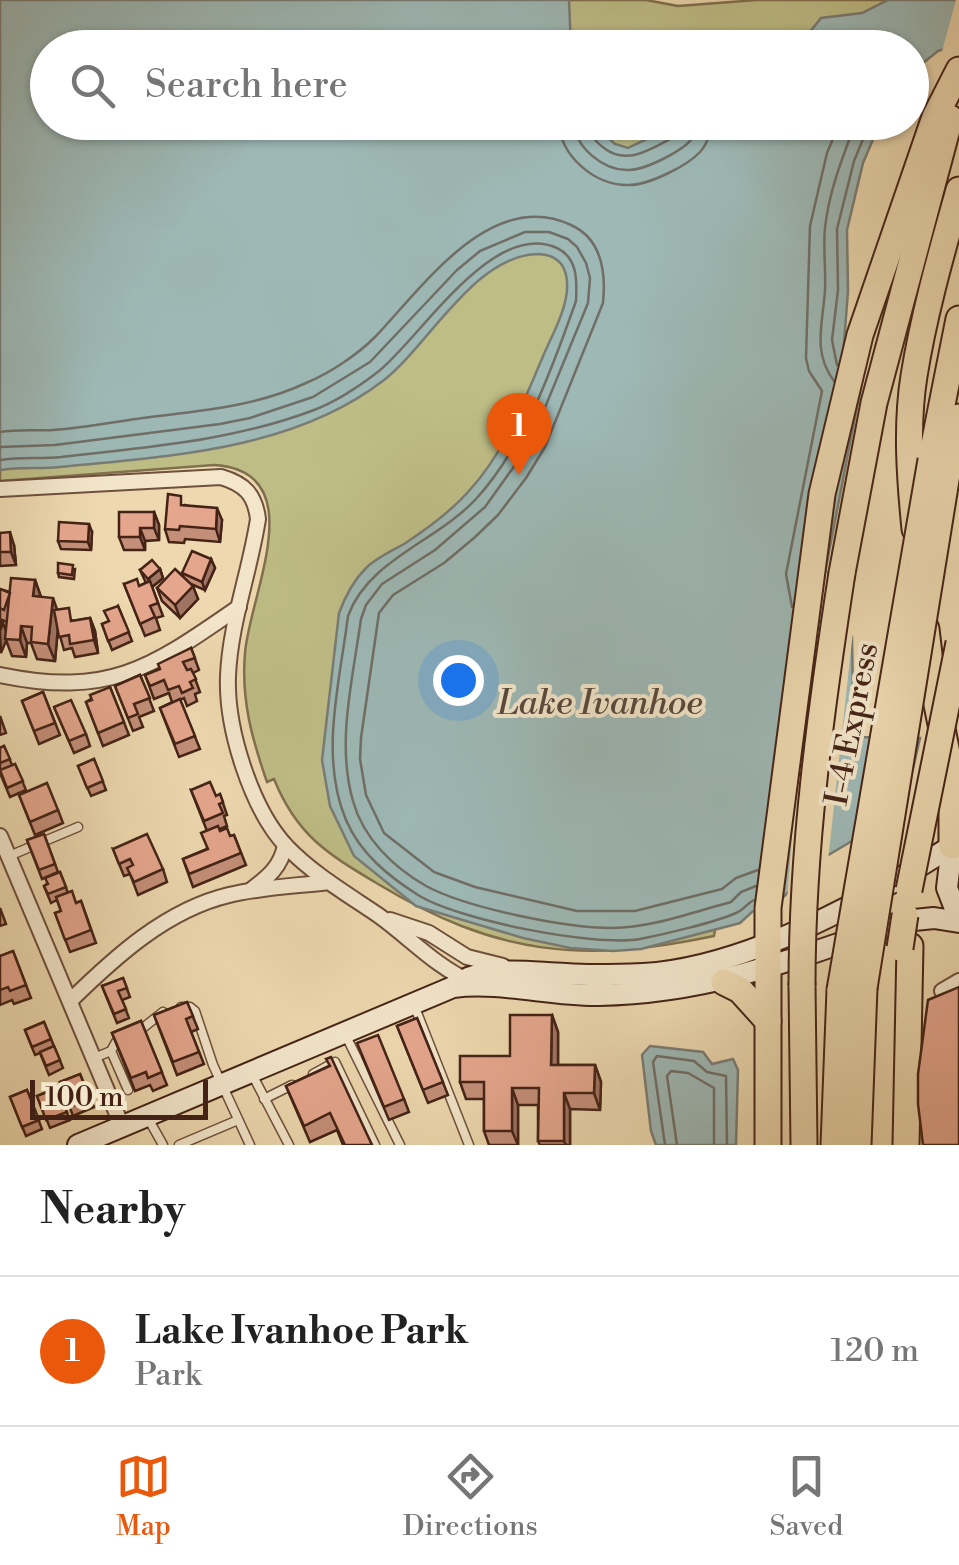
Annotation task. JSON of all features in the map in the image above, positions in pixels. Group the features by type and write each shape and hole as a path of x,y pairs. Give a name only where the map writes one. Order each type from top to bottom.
{"highway":[{"path":"929,136 959,70"},
{"path":"804,1145 805,903 822,706 874,402 959,84"},
{"path":"768,1145 768,908 822,494 860,336 928,140"},
{"path":"955,843 952,778 932,680 911,462 913,380 959,190"},
{"name":"I-4 Express","path":"834,1145 852,989 941,458 959,318"},
{"name":"I-4 Express","path":"941,458 959,417"},
{"path":"906,1145 905,915 959,643"},
{"path":"890,1145 890,1045 905,947"},
{"path":"724,982 740,990 768,1020"},
{"name":"I-4 Express","path":"852,989 858,1145"}],"street":[{"path":"0,489 221,477 238,482 256,503 258,519 228,677 232,724 259,804 285,845 466,984 599,995 661,992 724,982 955,843"},
{"path":"0,675 46,684 76,683 144,668 239,607"},
{"path":"0,836 122,1126"},
{"path":"380,916 429,933 486,964 582,975 647,974 728,957 811,954 904,921 959,920 948,888 955,843"},
{"path":"250,891 272,874 285,845"},
{"path":"70,1001 138,940 194,908 250,891 329,882"},
{"path":"78,1145 466,984 480,974 527,970"},
{"path":"942,991 959,981"}],"lane":[{"path":"9,856 78,827"},
{"path":"414,1003 468,1145"},
{"path":"94,1058 111,1051 116,1042 140,1031 162,1013 190,1007 203,1028 212,1065 250,1145"},
{"path":"335,1036 335,1062 376,1145"},
{"path":"335,1036 400,1145"},
{"path":"111,1051 128,1090"},
{"path":"264,1098 335,1062"},
{"path":"272,1063 284,1088"},
{"path":"251,1072 289,1145"},
{"path":"148,1116 163,1145"},
{"path":"179,1145 238,1120"}],"shaded area":[{"name":"Lake Ivanhoe","path":"0,0 646,0 678,6 757,0 887,0 871,30 30,30 30,140 846,140 714,936 622,950 580,951 501,939 421,908 316,842 293,815 274,779 267,782 249,719 245,653 263,570 269,512 262,489 244,472 214,465 0,481"}],"water":[{"name":"Lake Ivanhoe","path":"0,0 569,0 570,30 30,30 30,140 611,140 628,148 645,140 873,140 863,163 847,230 843,356 862,381 824,578 828,598 852,637 853,697 844,728 847,737 920,738 906,799 857,838 815,863 779,902 753,911 740,923 641,949 570,948 416,906 354,856 330,806 322,760 339,613 366,568 446,513 481,477 503,444 561,315 566,295 565,270 549,256 516,258 494,269 454,304 384,380 311,422 230,446 187,453 0,470"},
{"path":"888,0 959,0 959,44 929,58 929,30 811,30 821,18 862,13"},
{"path":"650,1046 703,1052 712,1064 733,1059 738,1070 736,1145 656,1145 642,1055"}],"pier":[{"path":"956,0 959,49 941,55"},
{"path":"837,468 822,580 829,578 843,621 853,631 828,861 787,901 796,783 779,902 753,911 798,587"}],"building":[{"path":"168,494 181,496 181,505 217,508 216,529 165,529"},
{"path":"119,512 154,512 154,528 140,528 140,537 119,537"},
{"path":"59,522 89,524 88,542 58,541"},
{"path":"10,532 11,552 0,552 0,533"},
{"path":"192,551 211,559 202,582 182,573"},
{"path":"152,560 160,569 148,579 140,570"},
{"path":"58,563 73,565 72,575 58,573"},
{"path":"175,569 193,586 175,605 157,588"},
{"path":"11,578 35,580 33,596 53,598 48,644 31,642 32,627 21,626 20,640 5,639"},
{"path":"137,579 139,586 150,581 158,603 150,606 155,617 140,624 124,584"},
{"path":"0,589 10,593 4,610 0,608"},
{"path":"118,606 129,632 108,641 102,624 109,621 104,611"},
{"path":"69,608 71,621 90,618 94,640 70,644 69,635 59,637 54,610"},
{"path":"191,648 195,658 183,662 196,679 190,682 193,688 182,693 179,686 168,690 164,680 150,686 145,675"},
{"path":"140,675 150,698 134,704 138,714 128,718 115,686"},
{"path":"110,687 124,722 98,733 86,702 92,700 90,695"},
{"path":"43,692 55,723 34,731 22,701"},
{"path":"180,699 195,736 175,744 160,708"},
{"path":"71,700 86,734 69,741 54,707"},
{"path":"4,746 10,759 0,763 0,748"},
{"path":"94,759 103,781 87,788 78,766"},
{"path":"15,764 23,781 7,788 0,770"},
{"path":"210,782 216,796 220,794 223,813 204,821 191,790"},
{"path":"47,783 58,810 30,822 19,795"},
{"path":"218,826 220,831 227,828 230,836 234,835 241,853 189,874 183,859 208,849 201,833"},
{"path":"44,834 55,864 39,870 27,840"},
{"path":"147,834 163,869 134,882 127,868 133,865 130,859 119,864 113,849"},
{"path":"60,872 66,887 48,894 45,878"},
{"path":"72,891 76,903 81,901 91,930 65,940 55,913 61,911 56,897"},
{"path":"13,951 26,985 0,990 0,956"},
{"path":"123,978 127,988 118,991 126,1009 114,1014 102,986"},
{"path":"959,987 959,1145 923,1145 918,1074 928,1000"},
{"path":"187,1002 193,1016 186,1019 199,1052 173,1062 154,1015"},
{"path":"510,1015 552,1015 551,1065 595,1065 594,1093 564,1093 564,1141 538,1141 539,1088 512,1088 512,1131 484,1131 484,1082 460,1082 460,1056 510,1056"},
{"path":"417,1018 443,1082 423,1090 397,1026"},
{"path":"141,1021 162,1072 148,1078 146,1072 131,1078 112,1033"},
{"path":"44,1022 51,1039 32,1047 25,1030"},
{"path":"378,1035 404,1099 384,1107 357,1043"},
{"path":"54,1046 60,1060 46,1066 40,1052"},
{"path":"331,1057 372,1145 345,1145 330,1113 304,1126 286,1086 330,1066 326,1059"},
{"path":"80,1074 90,1099 70,1107 60,1082"},
{"path":"57,1088 67,1112 46,1120 37,1096"},
{"path":"27,1090 39,1120 22,1127 10,1097"}],"place":[{"name":"Lake Ivanhoe Park","path":"519,475"}]}
